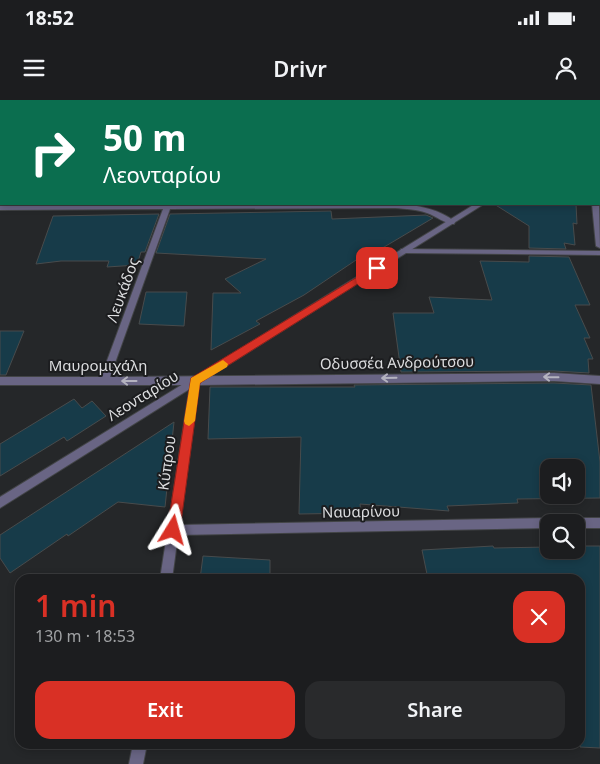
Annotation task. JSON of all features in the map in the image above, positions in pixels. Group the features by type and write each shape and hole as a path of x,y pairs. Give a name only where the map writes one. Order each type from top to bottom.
{"street":[{"name":"Λεονταρίου","path":"0,503 478,205"},
{"path":"595,205 600,246"},
{"name":"Λευκάδος","path":"104,381 167,206"},
{"path":"0,208 399,206 438,213 451,222"},
{"path":"404,251 600,253"},
{"path":"222,364 224,374 232,381"},
{"name":"Οδυσσέα Ανδρούτσου","path":"195,381 545,377 600,380"},
{"name":"Μαυρομιχάλη","path":"0,381 195,381"},
{"name":"Κύπρου","path":"167,574 195,381"},
{"path":"585,523 600,522"},
{"name":"Ναυαρίνου","path":"173,530 540,524"},
{"path":"136,764 139,749"}],"building":[{"path":"496,205 576,205 577,224 573,223 575,245 564,243 566,249 529,248 529,226"},
{"path":"331,211 332,219 426,215 433,218 374,253 368,252 304,295 256,321 260,324 211,350 213,293 241,293 225,279 266,259 156,253 170,214"},
{"path":"159,214 145,252 141,252 137,265 107,267 109,261 61,261 36,264 53,216"},
{"path":"529,256 569,257 590,305 575,305 590,338 584,338 593,359 588,359 589,373 554,371 401,372 393,313 434,313 429,297 492,300 480,261 529,262"},
{"path":"146,292 187,292 184,326 139,324"},
{"path":"0,331 24,331 6,375 0,375"},
{"path":"554,383 591,385 600,462 600,498 585,498 585,459 540,459 540,499 517,499 518,503 447,506 449,511 360,504 361,513 299,514 301,437 208,439 210,387 355,387 354,385"},
{"path":"74,399 82,408 92,401 106,416 67,441 64,437 0,476 0,444"},
{"path":"174,422 165,507 118,502 10,573 0,558 0,535"},
{"path":"493,546 494,548 540,547 540,559 585,559 585,546 600,546 600,748 585,747 585,574 427,574 422,550"},
{"path":"203,556 270,560 270,574 201,574"}],"slow traffic":[{"path":"189,421 195,381 223,364"}],"route":[{"path":"173,530 195,381 377,268"}]}
